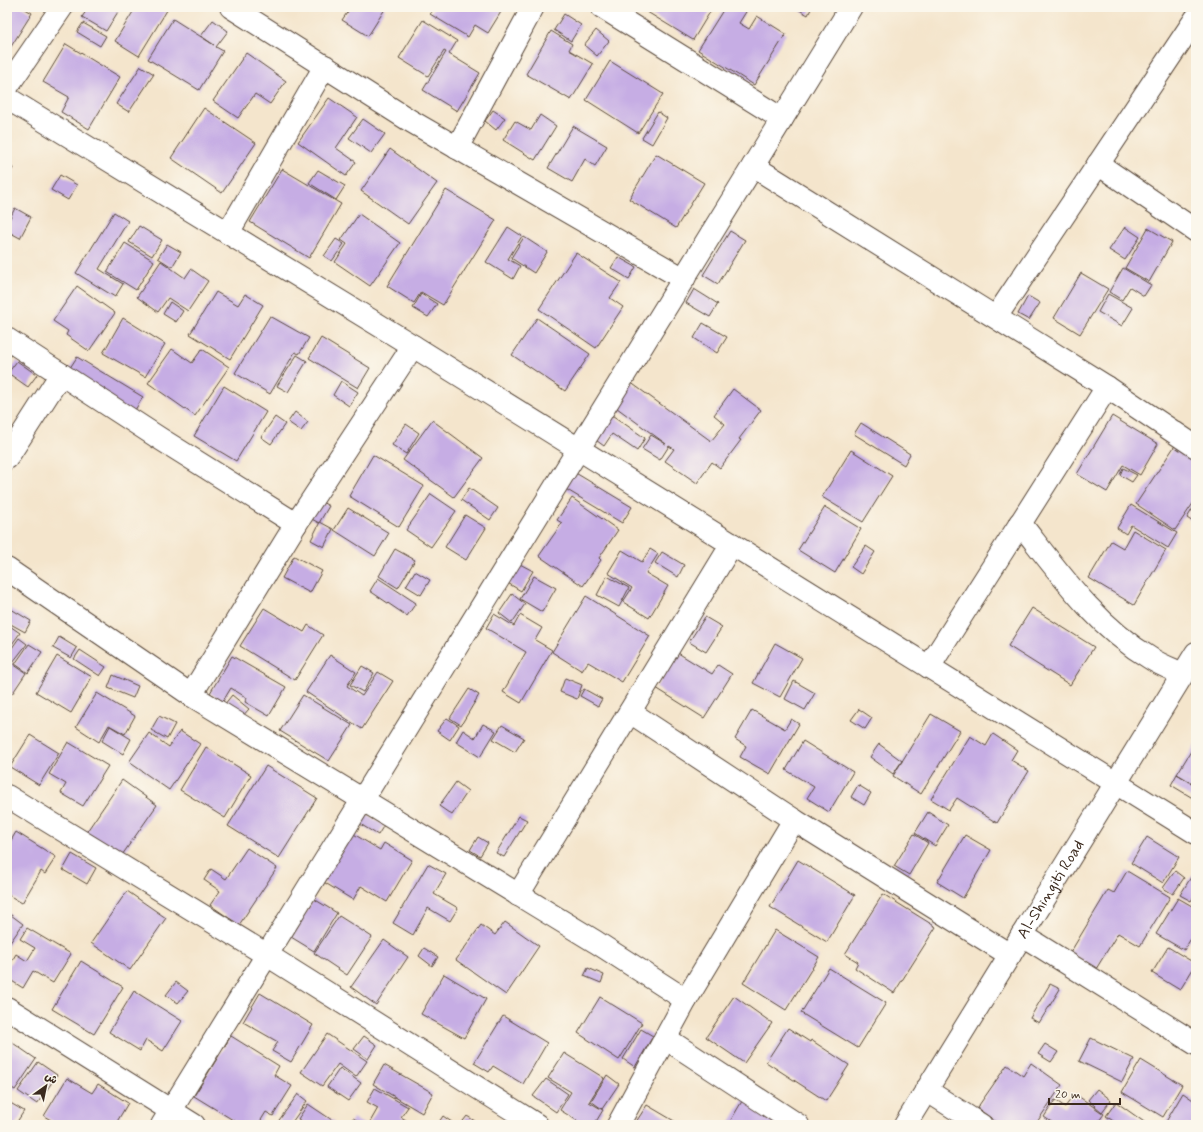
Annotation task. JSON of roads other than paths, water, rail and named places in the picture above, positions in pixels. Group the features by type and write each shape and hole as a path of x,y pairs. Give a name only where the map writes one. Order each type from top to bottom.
{"street":[{"path":"7,87 62,7"},
{"path":"231,7 409,120 684,278"},
{"path":"457,148 533,7"},
{"path":"602,7 782,119"},
{"path":"167,1118 851,7"},
{"path":"996,317 1196,18"},
{"path":"228,233 325,66"},
{"path":"7,98 413,346 1196,833"},
{"path":"1098,164 1196,231"},
{"path":"753,166 1107,387 1167,426 1196,447"},
{"path":"7,339 159,438 296,524"},
{"path":"191,695 296,524 413,346"},
{"path":"7,458 61,374"},
{"path":"929,667 1107,387"},
{"path":"1020,522 1060,574 1097,616 1128,643 1151,659 1183,674"},
{"path":"518,895 732,544"},
{"path":"7,569 191,695 596,942 686,1000"},
{"name":"Al-Shingiti Road","path":"905,1125 1196,653"},
{"path":"630,712 794,820 1010,955"},
{"path":"7,796 267,955 538,1125"},
{"path":"618,1125 686,1000 794,820"},
{"path":"1022,936 1196,1044"},
{"path":"7,1008 167,1118 194,1125"},
{"path":"666,1038 798,1125"},
{"path":"926,1090 981,1125"}]}
